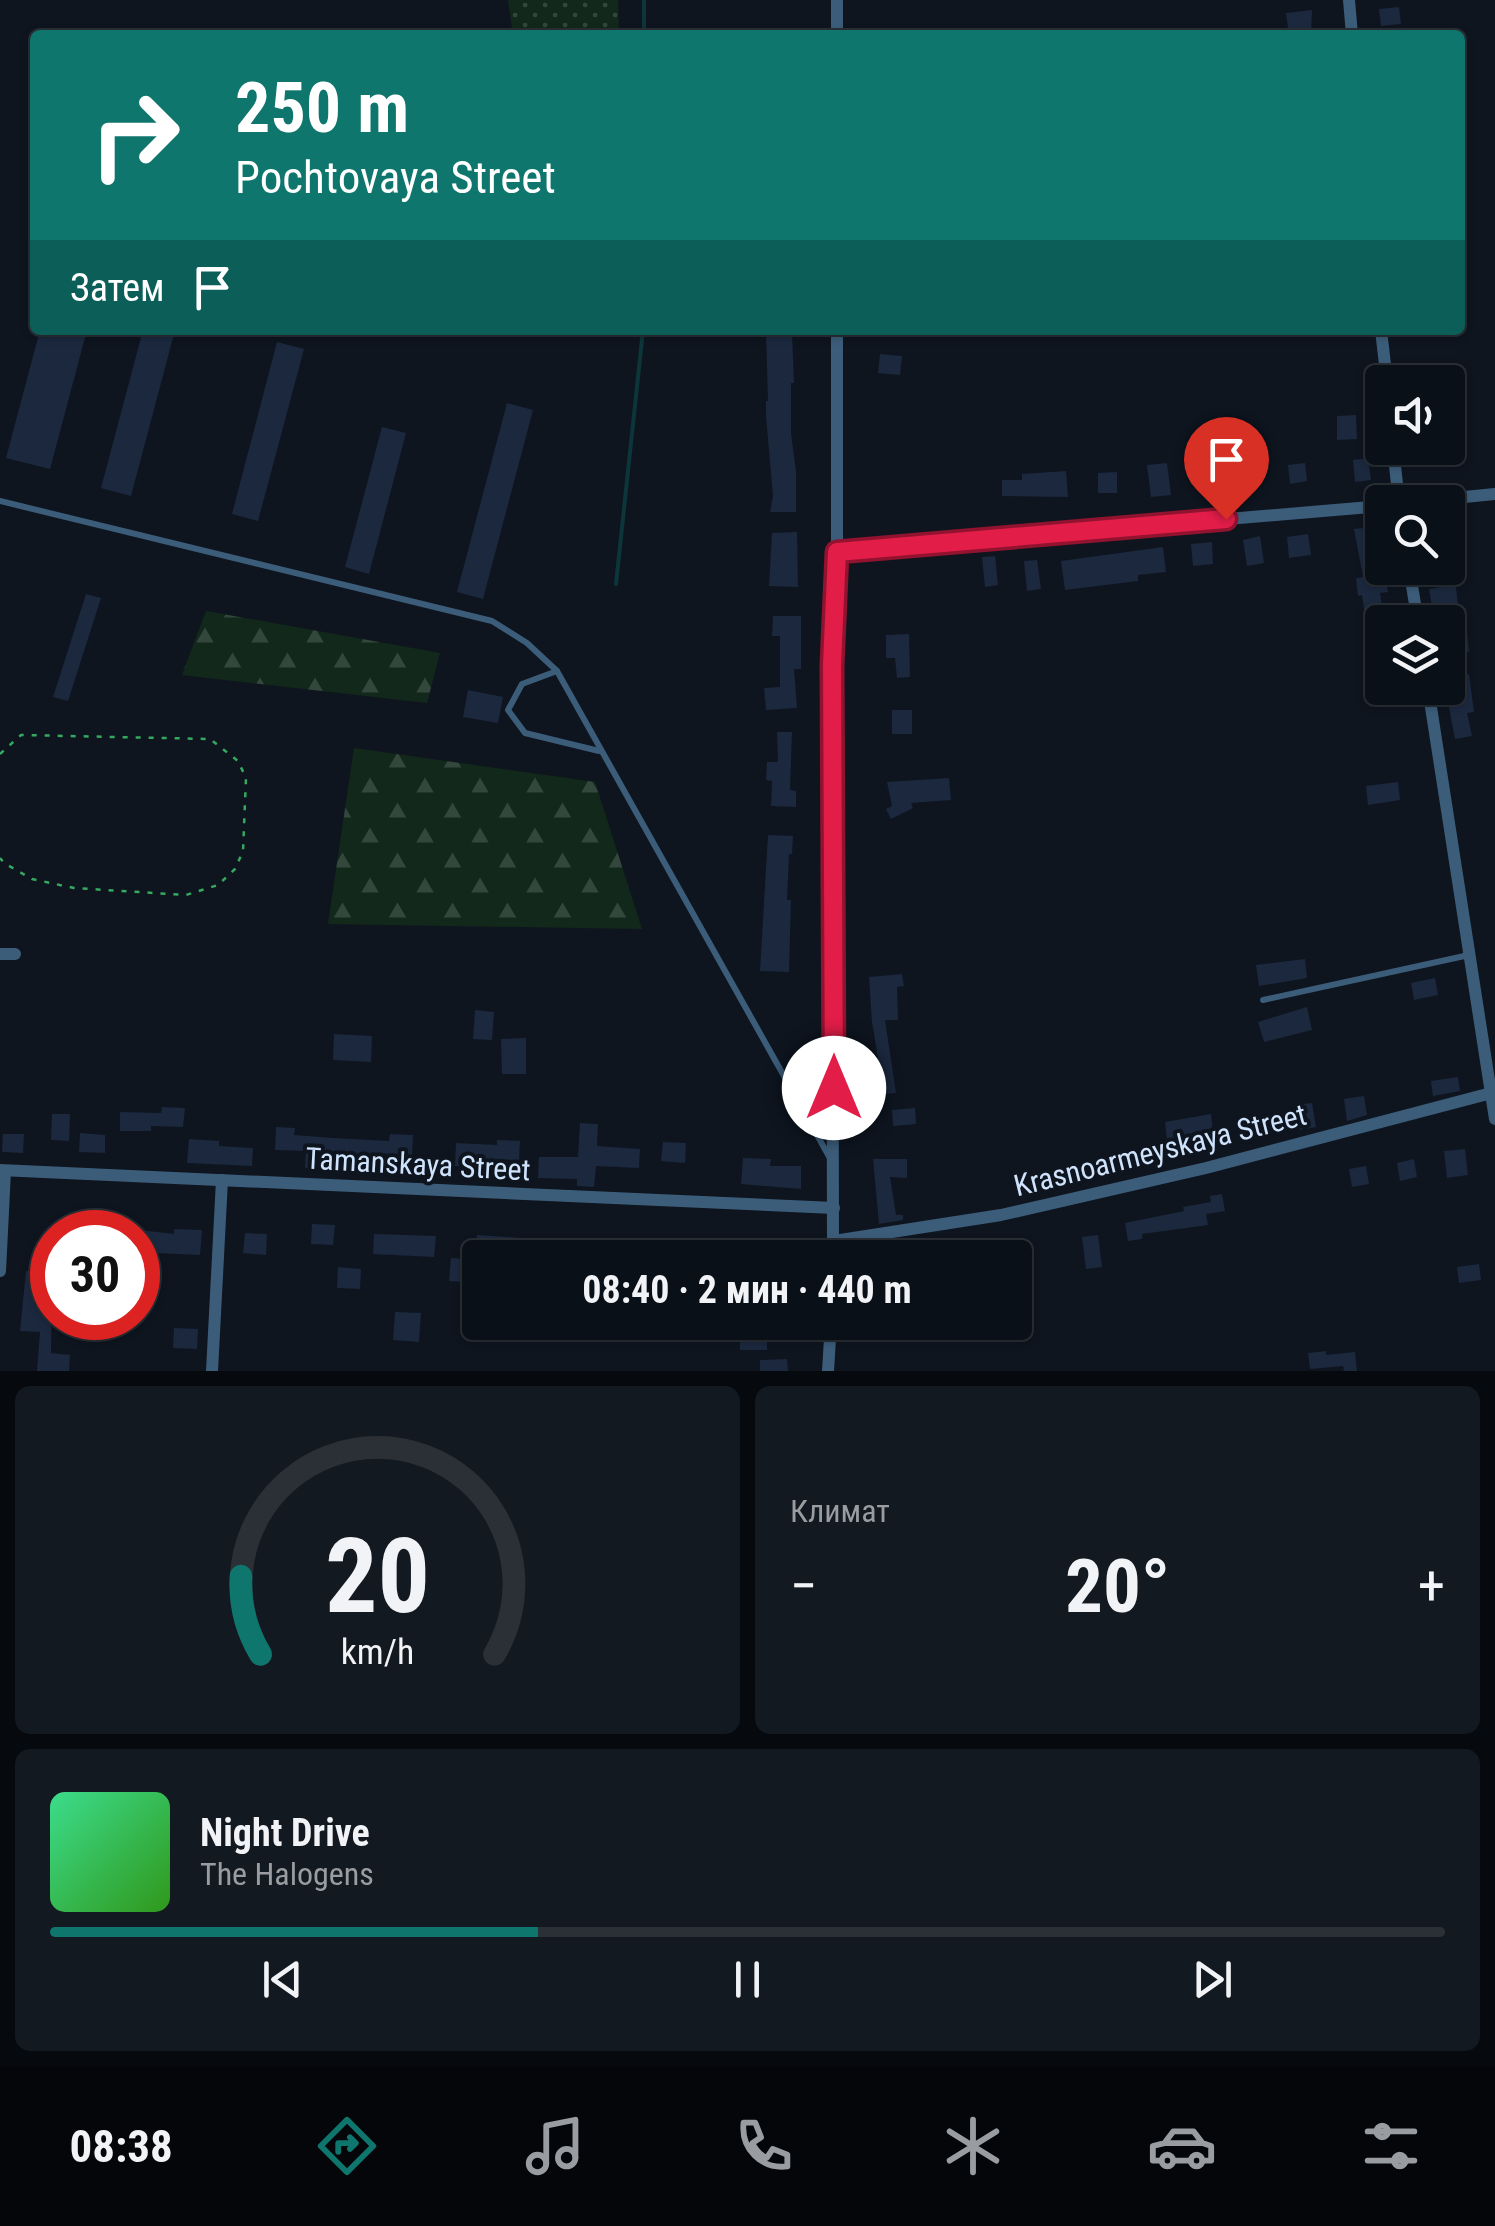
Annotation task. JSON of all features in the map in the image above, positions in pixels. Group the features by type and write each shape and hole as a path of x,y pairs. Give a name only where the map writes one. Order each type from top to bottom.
{"street":[{"path":"837,0 837,30"},
{"path":"1349,0 1352,30"},
{"path":"834,1240 832,665 837,552 837,335"},
{"path":"1382,335 1385,365"},
{"path":"1465,497 1495,494"},
{"path":"837,552 1365,507"},
{"path":"1431,705 1494,1092 1495,1119"},
{"path":"0,954 15,954"},
{"name":"Krasnoarmeyskaya Street","path":"846,1240 1001,1214 1206,1168 1494,1092"},
{"path":"0,1272 2,1170"},
{"name":"Tamanskaya Street","path":"2,1170 834,1208"},
{"path":"212,1371 222,1180"},
{"path":"828,1371 829,1340"}],"lane":[{"path":"0,501 492,621 527,643 557,671 834,1166"},
{"path":"557,671 522,684 508,710 525,734 600,752"},
{"path":"1263,1000 1470,955"}],"path":[{"path":"0,754 21,735 210,738 238,761 246,778 243,852 235,869 218,885 186,896 74,888 32,879 0,858"}],"green space":[{"path":"508,0 618,0 619,30 512,30"},
{"path":"206,611 440,653 427,703 182,675"},
{"path":"354,748 595,782 642,929 328,924"}],"building":[{"path":"1399,7 1401,24 1381,26 1379,9"},
{"path":"1312,10 1311,30 1288,30 1286,13"},
{"path":"39,335 86,335 50,469 6,458"},
{"path":"142,335 174,335 131,496 101,488"},
{"path":"766,335 792,335 791,433 796,512 770,512 773,496"},
{"path":"277,342 304,349 258,521 232,514"},
{"path":"880,354 902,356 900,375 878,373"},
{"path":"507,403 533,410 483,599 457,592"},
{"path":"1356,415 1357,439 1337,440 1337,416"},
{"path":"382,427 406,433 369,574 345,567"},
{"path":"1365,458 1371,480 1355,482 1353,460"},
{"path":"1167,463 1171,495 1151,497 1147,465"},
{"path":"1305,463 1307,481 1290,484 1288,465"},
{"path":"1066,471 1068,497 1002,496 1002,480 1022,480 1022,474"},
{"path":"1117,472 1117,493 1098,493 1098,473"},
{"path":"1365,528 1365,585 1387,585 1388,592 1380,593 1382,605 1365,605 1365,615 1362,595 1358,596 1356,578 1363,577 1354,529"},
{"path":"797,532 798,587 769,586 772,533"},
{"path":"1308,534 1311,555 1289,558 1287,537"},
{"path":"1260,536 1264,563 1247,566 1243,540"},
{"path":"1212,542 1213,564 1193,566 1191,544"},
{"path":"1163,547 1166,572 1138,575 1138,581 1065,590 1061,561"},
{"path":"995,556 998,585 985,587 982,557"},
{"path":"1037,560 1041,589 1027,591 1024,561"},
{"path":"1456,585 1458,605 1432,605 1429,589"},
{"path":"86,594 101,598 68,701 53,697"},
{"path":"773,616 801,616 801,669 794,669 797,708 766,710 764,688 780,687 780,636 772,636"},
{"path":"1466,621 1469,652 1465,652"},
{"path":"909,634 910,677 897,678 895,658 886,658 886,635"},
{"path":"1469,674 1474,712 1467,713 1472,736 1455,739 1449,705 1465,705 1465,675"},
{"path":"468,690 503,697 498,723 463,717"},
{"path":"892,710 912,710 912,734 892,734"},
{"path":"777,732 792,732 790,790 796,791 796,807 771,806 772,781 766,780 767,762 778,762"},
{"path":"949,778 951,800 911,803 913,808 891,819 886,809 892,806 887,782"},
{"path":"1398,782 1400,800 1368,805 1366,786"},
{"path":"768,835 793,836 787,900 791,900 789,972 760,971"},
{"path":"1305,959 1307,978 1259,986 1256,965"},
{"path":"902,974 904,986 897,987 898,1020 885,1020 896,1093 877,1095 873,1059 878,1058 869,977"},
{"path":"1435,978 1438,995 1414,1000 1411,983"},
{"path":"1307,1007 1312,1030 1264,1042 1258,1022"},
{"path":"475,1010 494,1012 492,1040 473,1039"},
{"path":"334,1034 372,1036 371,1062 333,1060"},
{"path":"526,1038 526,1074 502,1074 501,1039"},
{"path":"1458,1077 1460,1091 1433,1096 1431,1081"},
{"path":"1364,1096 1367,1115 1347,1121 1344,1099"},
{"path":"1312,1103 1316,1127 1299,1130 1295,1105"},
{"path":"162,1107 185,1108 183,1127 151,1126 151,1131 120,1131 120,1112 161,1113"},
{"path":"915,1108 916,1124 893,1126 892,1110"},
{"path":"52,1114 70,1114 69,1141 51,1140"},
{"path":"1211,1114 1214,1143 1168,1151 1165,1122"},
{"path":"580,1123 598,1124 597,1146 640,1149 639,1168 596,1166 594,1187 577,1186 577,1179 538,1178 539,1157 578,1157"},
{"path":"276,1127 295,1128 294,1135 333,1138 389,1141 390,1134 413,1135 412,1155 375,1153 375,1166 332,1164 332,1169 305,1168 306,1151 275,1150"},
{"path":"80,1133 105,1135 105,1153 79,1152"},
{"path":"3,1134 24,1134 23,1153 2,1152"},
{"path":"189,1139 253,1148 252,1166 187,1163"},
{"path":"497,1140 520,1141 519,1160 484,1159 483,1167 455,1166 456,1143 497,1145"},
{"path":"663,1142 686,1143 685,1163 661,1161"},
{"path":"1465,1149 1468,1175 1447,1178 1444,1151"},
{"path":"422,1156 443,1157 442,1176 421,1176"},
{"path":"743,1158 771,1159 770,1166 801,1166 801,1189 741,1184"},
{"path":"873,1159 907,1159 907,1178 890,1177 896,1215 903,1215 903,1220 879,1224"},
{"path":"1414,1159 1417,1177 1400,1181 1397,1163"},
{"path":"1366,1166 1369,1184 1352,1187 1349,1169"},
{"path":"1222,1194 1225,1211 1206,1214 1208,1225 1142,1234 1142,1239 1128,1241 1125,1223 1184,1211 1183,1207 1211,1202 1210,1196"},
{"path":"312,1224 335,1225 333,1245 311,1244"},
{"path":"174,1229 202,1230 200,1255 160,1253 160,1232 174,1234"},
{"path":"245,1233 267,1234 266,1255 243,1253"},
{"path":"374,1234 436,1236 434,1257 373,1254"},
{"path":"477,1235 522,1238 522,1240 477,1240"},
{"path":"1098,1235 1102,1267 1086,1269 1082,1237"},
{"path":"451,1258 462,1259 462,1282 449,1281"},
{"path":"1479,1264 1481,1280 1459,1283 1457,1267"},
{"path":"338,1267 361,1269 360,1289 337,1288"},
{"path":"26,1271 30,1271 30,1332 20,1331"},
{"path":"395,1312 421,1313 419,1342 393,1340"},
{"path":"174,1328 198,1329 197,1349 173,1348"},
{"path":"39,1340 51,1340 51,1353 70,1355 69,1371 37,1371"},
{"path":"740,1340 767,1340 767,1350 740,1350"},
{"path":"1326,1351 1326,1355 1355,1352 1357,1371 1344,1371 1343,1366 1310,1369 1308,1353"},
{"path":"787,1359 788,1371 760,1371 760,1360"}],"waterway":[{"path":"644,0 644,30"},
{"path":"616,584 642,335"}],"route":[{"path":"834,1088 832,665 837,552 1226,519"}]}
